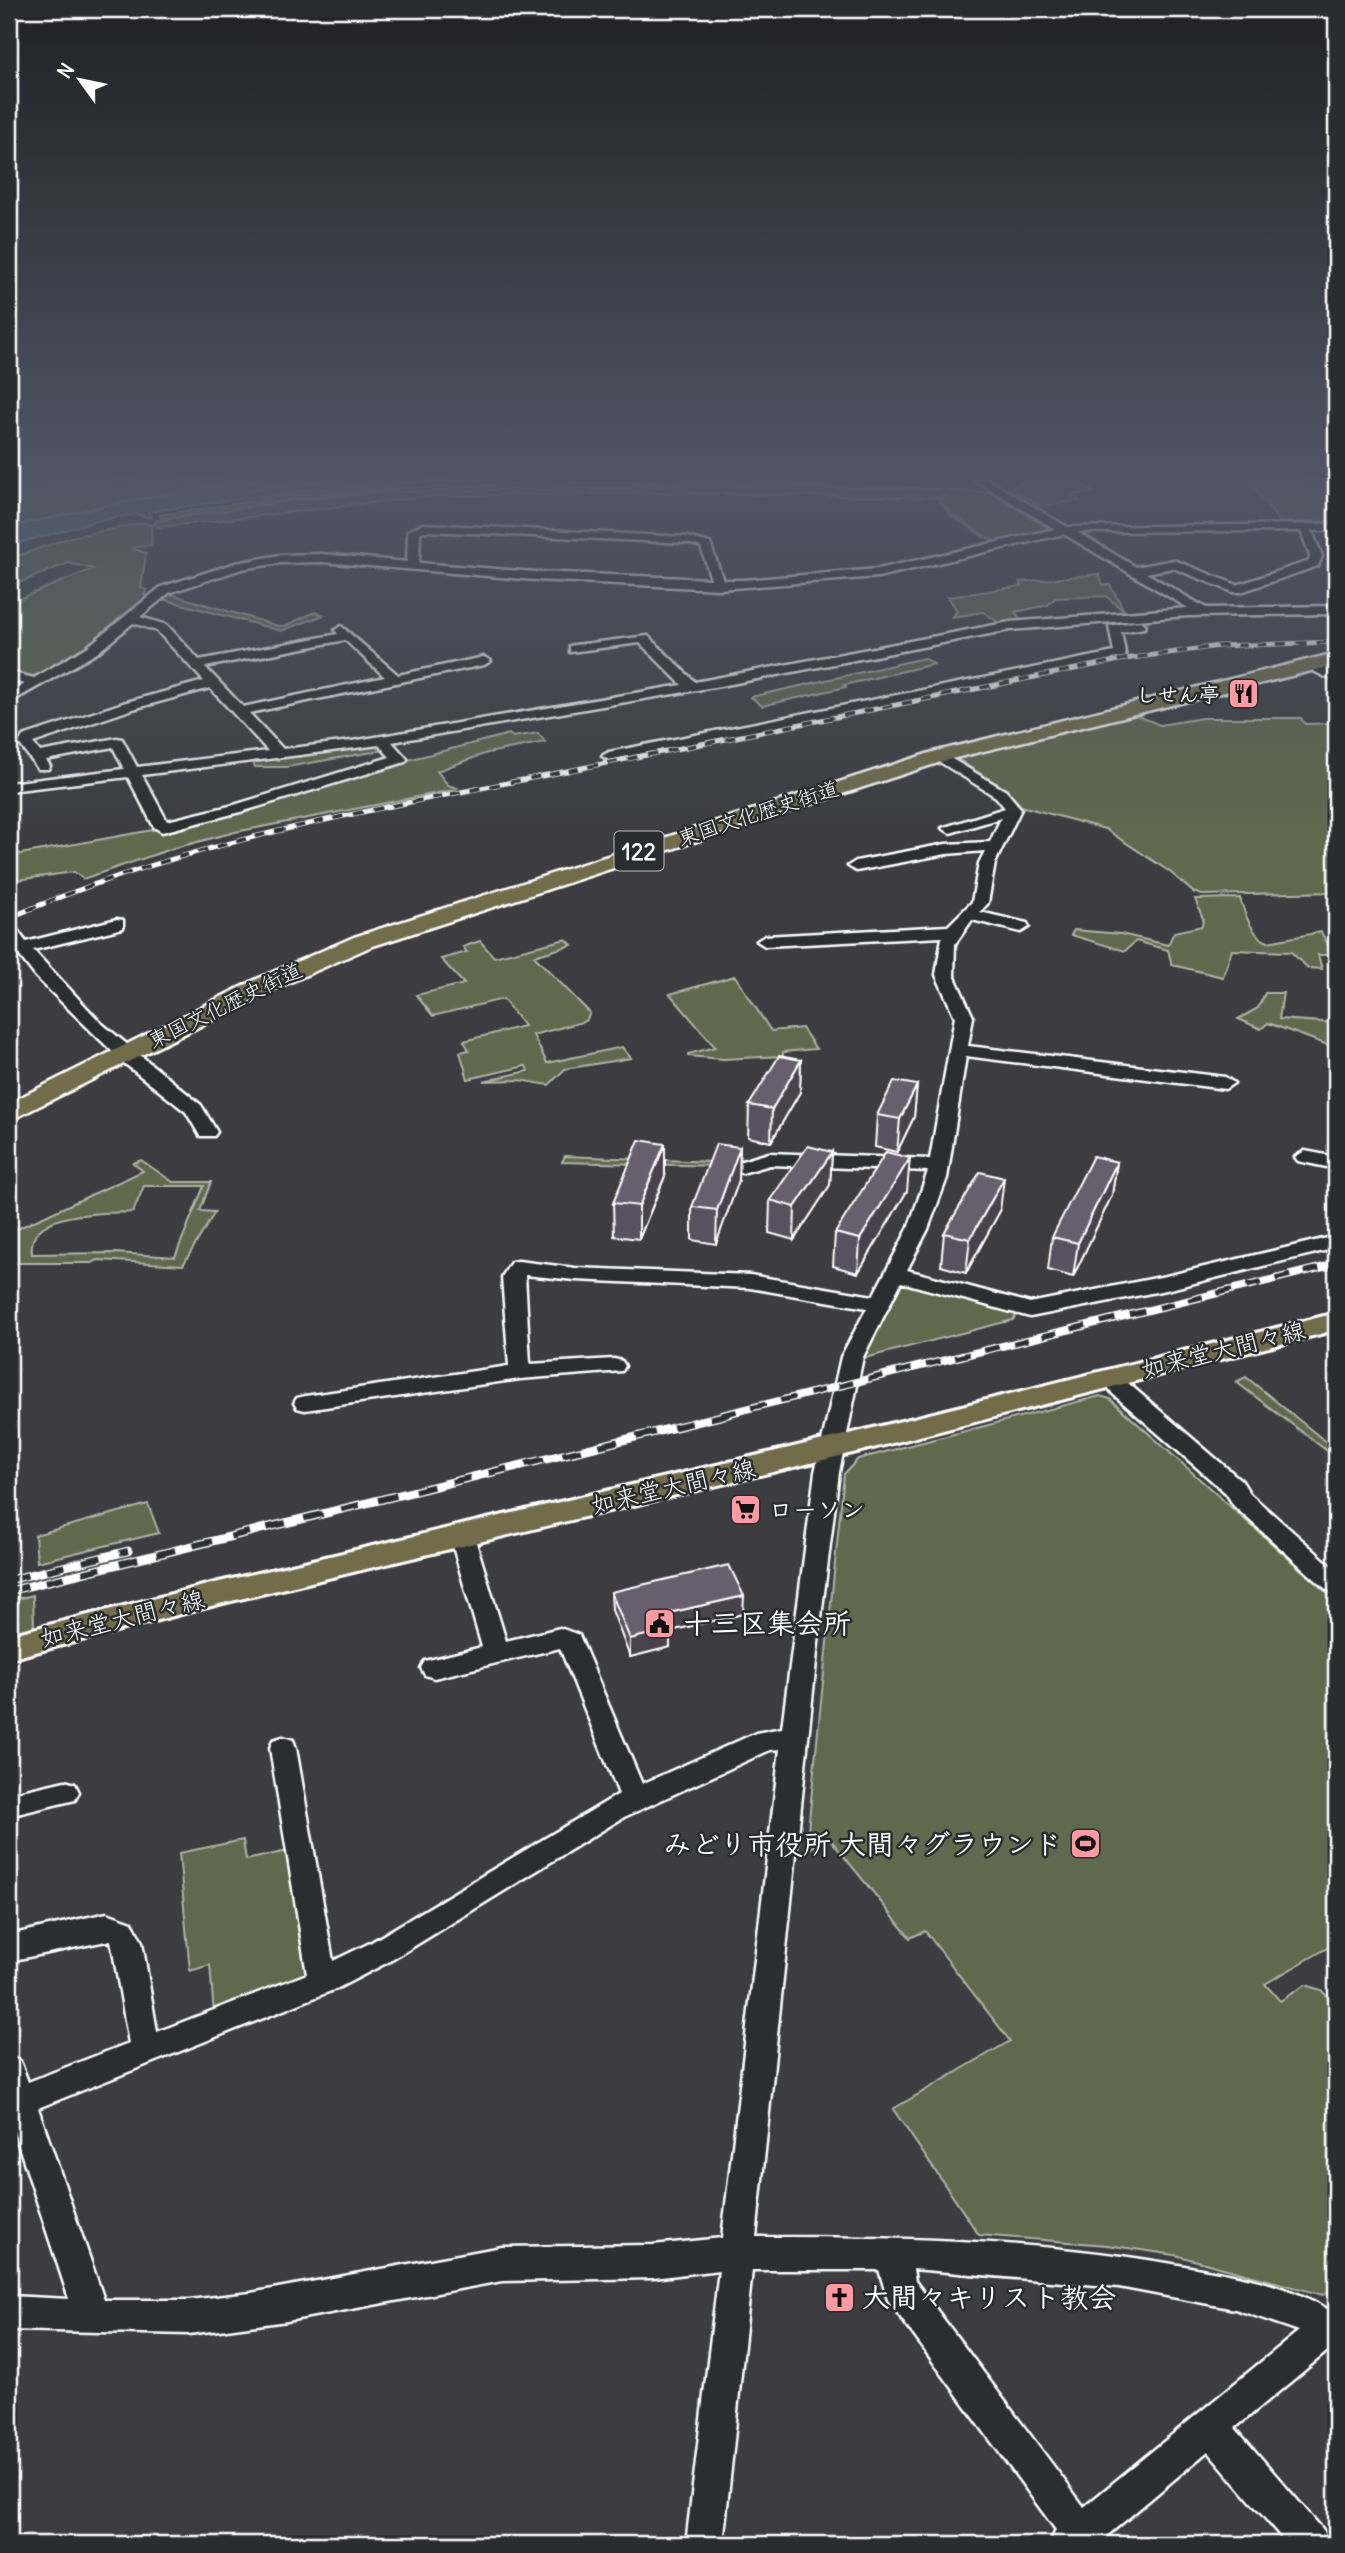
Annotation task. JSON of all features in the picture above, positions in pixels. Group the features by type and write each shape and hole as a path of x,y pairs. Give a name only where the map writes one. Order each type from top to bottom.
{"highway":[{"name":"東国文化歴史街道","path":"9,1113 268,983 362,942 940,755 1336,659"}],"main road":[{"name":"如来堂大間々線","path":"9,1647 219,1593 834,1447 1336,1321"}],"street":[{"path":"9,699 92,650 154,599"},
{"path":"1182,599 1202,611"},
{"path":"9,787 280,755 382,740 692,687 1010,626 1202,611 1336,610"},
{"path":"609,756 1121,655 1114,629 1159,623 1165,620 1162,613"},
{"path":"132,618 163,628 280,755"},
{"path":"198,664 344,633 395,679"},
{"path":"575,649 643,639 692,687"},
{"path":"241,711 484,661"},
{"path":"1312,665 1336,678"},
{"path":"9,676 37,683"},
{"path":"52,782 26,743 28,739 128,706 214,683"},
{"path":"36,757 117,743 162,827 239,808 400,759 382,740"},
{"path":"705,2544 824,1500 852,1357 925,1214 939,1165 964,1017 944,966 947,944 982,899 985,871 1012,813 1012,806 1006,798 940,755"},
{"path":"950,828 999,813 1012,813"},
{"path":"856,866 946,849 995,846"},
{"path":"22,948 117,923"},
{"path":"765,941 961,923 1021,927"},
{"path":"9,931 58,990 125,1055 190,1105 207,1132"},
{"path":"958,1050 1225,1083"},
{"path":"1305,1157 1336,1163"},
{"path":"742,1167 769,1159 939,1165"},
{"path":"894,1273 1030,1310 1166,1283 1336,1242"},
{"path":"520,1372 513,1277 518,1267 625,1277 758,1282 813,1289 878,1304"},
{"path":"305,1404 520,1372 614,1366"},
{"path":"1112,1377 1121,1389 1234,1487 1242,1500 1336,1584"},
{"path":"462,1536 497,1653"},
{"path":"433,1668 560,1638 570,1642 627,1783 636,1798"},
{"path":"89,2316 85,2289 14,2086 145,2049 325,1980 380,1952 593,1820 766,1740 795,1737"},
{"path":"283,1748 319,1967 325,1980"},
{"path":"9,1805 65,1793"},
{"path":"9,1948 99,1927 112,1927 122,1931 127,1942 145,2049"},
{"path":"9,2313 157,2318 216,2315 415,2277 520,2262 596,2262 738,2254 893,2253 947,2255 1164,2276 1235,2292 1332,2325 1075,2539 900,2288 893,2253"},
{"path":"1210,2426 1311,2544"}],"green space":[{"path":"19,599 145,599 98,641 39,677 9,673 9,603"},
{"path":"164,599 187,599 278,626 285,626 315,612 324,615 281,631"},
{"path":"949,599 1054,599 1048,605 1015,612 1022,621 1001,624 983,612 952,617 957,611"},
{"path":"1110,599 1118,599 1125,612"},
{"path":"924,658 934,664 762,706 751,697"},
{"path":"1131,713 1160,725 1202,718 1301,718 1305,724 1336,723 1336,892 1202,895 1193,892 1170,872 1105,829 1021,806 1012,796 958,759"},
{"path":"538,733 545,742 487,753 437,771 448,785 457,788 453,790 235,832 171,849 83,879 74,872 9,881 9,856 191,823 408,760 509,734 513,737"},
{"path":"379,745 384,750 287,767 255,767 253,762"},
{"path":"1240,898 1249,923 1262,939 1268,942 1321,932 1334,955 1318,955 1322,969 1308,968 1291,952 1232,950 1223,977 1172,965 1168,950 1136,941 1125,951 1071,935 1074,930 1121,934 1168,945 1174,932 1202,926 1203,919 1195,899"},
{"path":"566,939 572,945 534,956 590,1013 586,1021 533,1035 547,1063 622,1047 631,1058 565,1069 549,1085 519,1080 483,1081 528,1071 526,1066 468,1079 460,1052 469,1050 464,1041 524,1026 503,999 433,1016 416,995 464,984 441,959 467,952 463,947 480,941 494,957"},
{"path":"735,976 771,1031 802,1028 816,1049 783,1052 783,1056 723,1059 688,1056 715,1047 670,994"},
{"path":"1265,993 1283,993 1279,1019 1336,1023 1336,1048 1268,1023 1261,1029 1238,1019 1258,1008"},
{"path":"565,1156 713,1162 716,1166 562,1162"},
{"path":"141,1160 173,1182 211,1182 200,1211 215,1212 183,1265 98,1260 92,1263 9,1263 9,1229 17,1229 143,1171 133,1163","holes":["144,1186 204,1186 175,1257 115,1253 32,1254 33,1239 41,1229 54,1221 87,1214 133,1212"]},
{"path":"899,1286 1017,1314 1013,1320 861,1359"},
{"path":"1246,1377 1336,1450 1330,1453 1236,1382"},
{"name":"みどり市役所 大間々グラウンド","path":"1100,1396 1110,1399 1336,1601 1336,1943 1265,1984 1280,2001 1305,1985 1321,1990 1336,2006 1336,2288 1323,2295 1175,2255 1107,2245 979,2235 893,2109 1010,2041 925,1931 910,1938 830,1839 806,1850 844,1474 858,1459"},
{"path":"148,1504 159,1533 37,1562 35,1535"},
{"path":"33,1595 34,1629 9,1637 9,1601"},
{"path":"243,1840 246,1860 292,1850 312,1963 307,1977 214,2014 210,1965 190,1971 179,1853"}],"building":[{"path":"779,1056 801,1060 772,1109 749,1105"},
{"path":"894,1081 917,1085 900,1119 877,1115"},
{"path":"639,1140 665,1144 639,1206 613,1203"},
{"path":"716,1144 740,1147 717,1210 692,1207"},
{"path":"808,1146 832,1152 795,1207 770,1200"},
{"path":"886,1152 910,1158 860,1239 835,1233"},
{"path":"1093,1156 1117,1162 1078,1243 1052,1237"},
{"path":"980,1172 1004,1178 970,1239 944,1233"},
{"path":"729,1565 744,1596 664,1614 670,1629 630,1639 611,1592"}],"railway":[{"path":"9,918 73,892 203,850 402,804 1125,659 1219,646 1336,642"},
{"path":"722,1415 1336,1264"},
{"path":"9,1591 729,1414"},
{"path":"9,1580 128,1551"}],"place":[{"name":"しせん亭","path":"1243,694"},
{"name":"ローソン","path":"746,1509"},
{"name":"十三区集会所","path":"660,1623"},
{"name":"みどり市役所 大間々グラウンド","path":"1085,1844"},
{"name":"大間々キリスト教会","path":"839,2297"}]}
